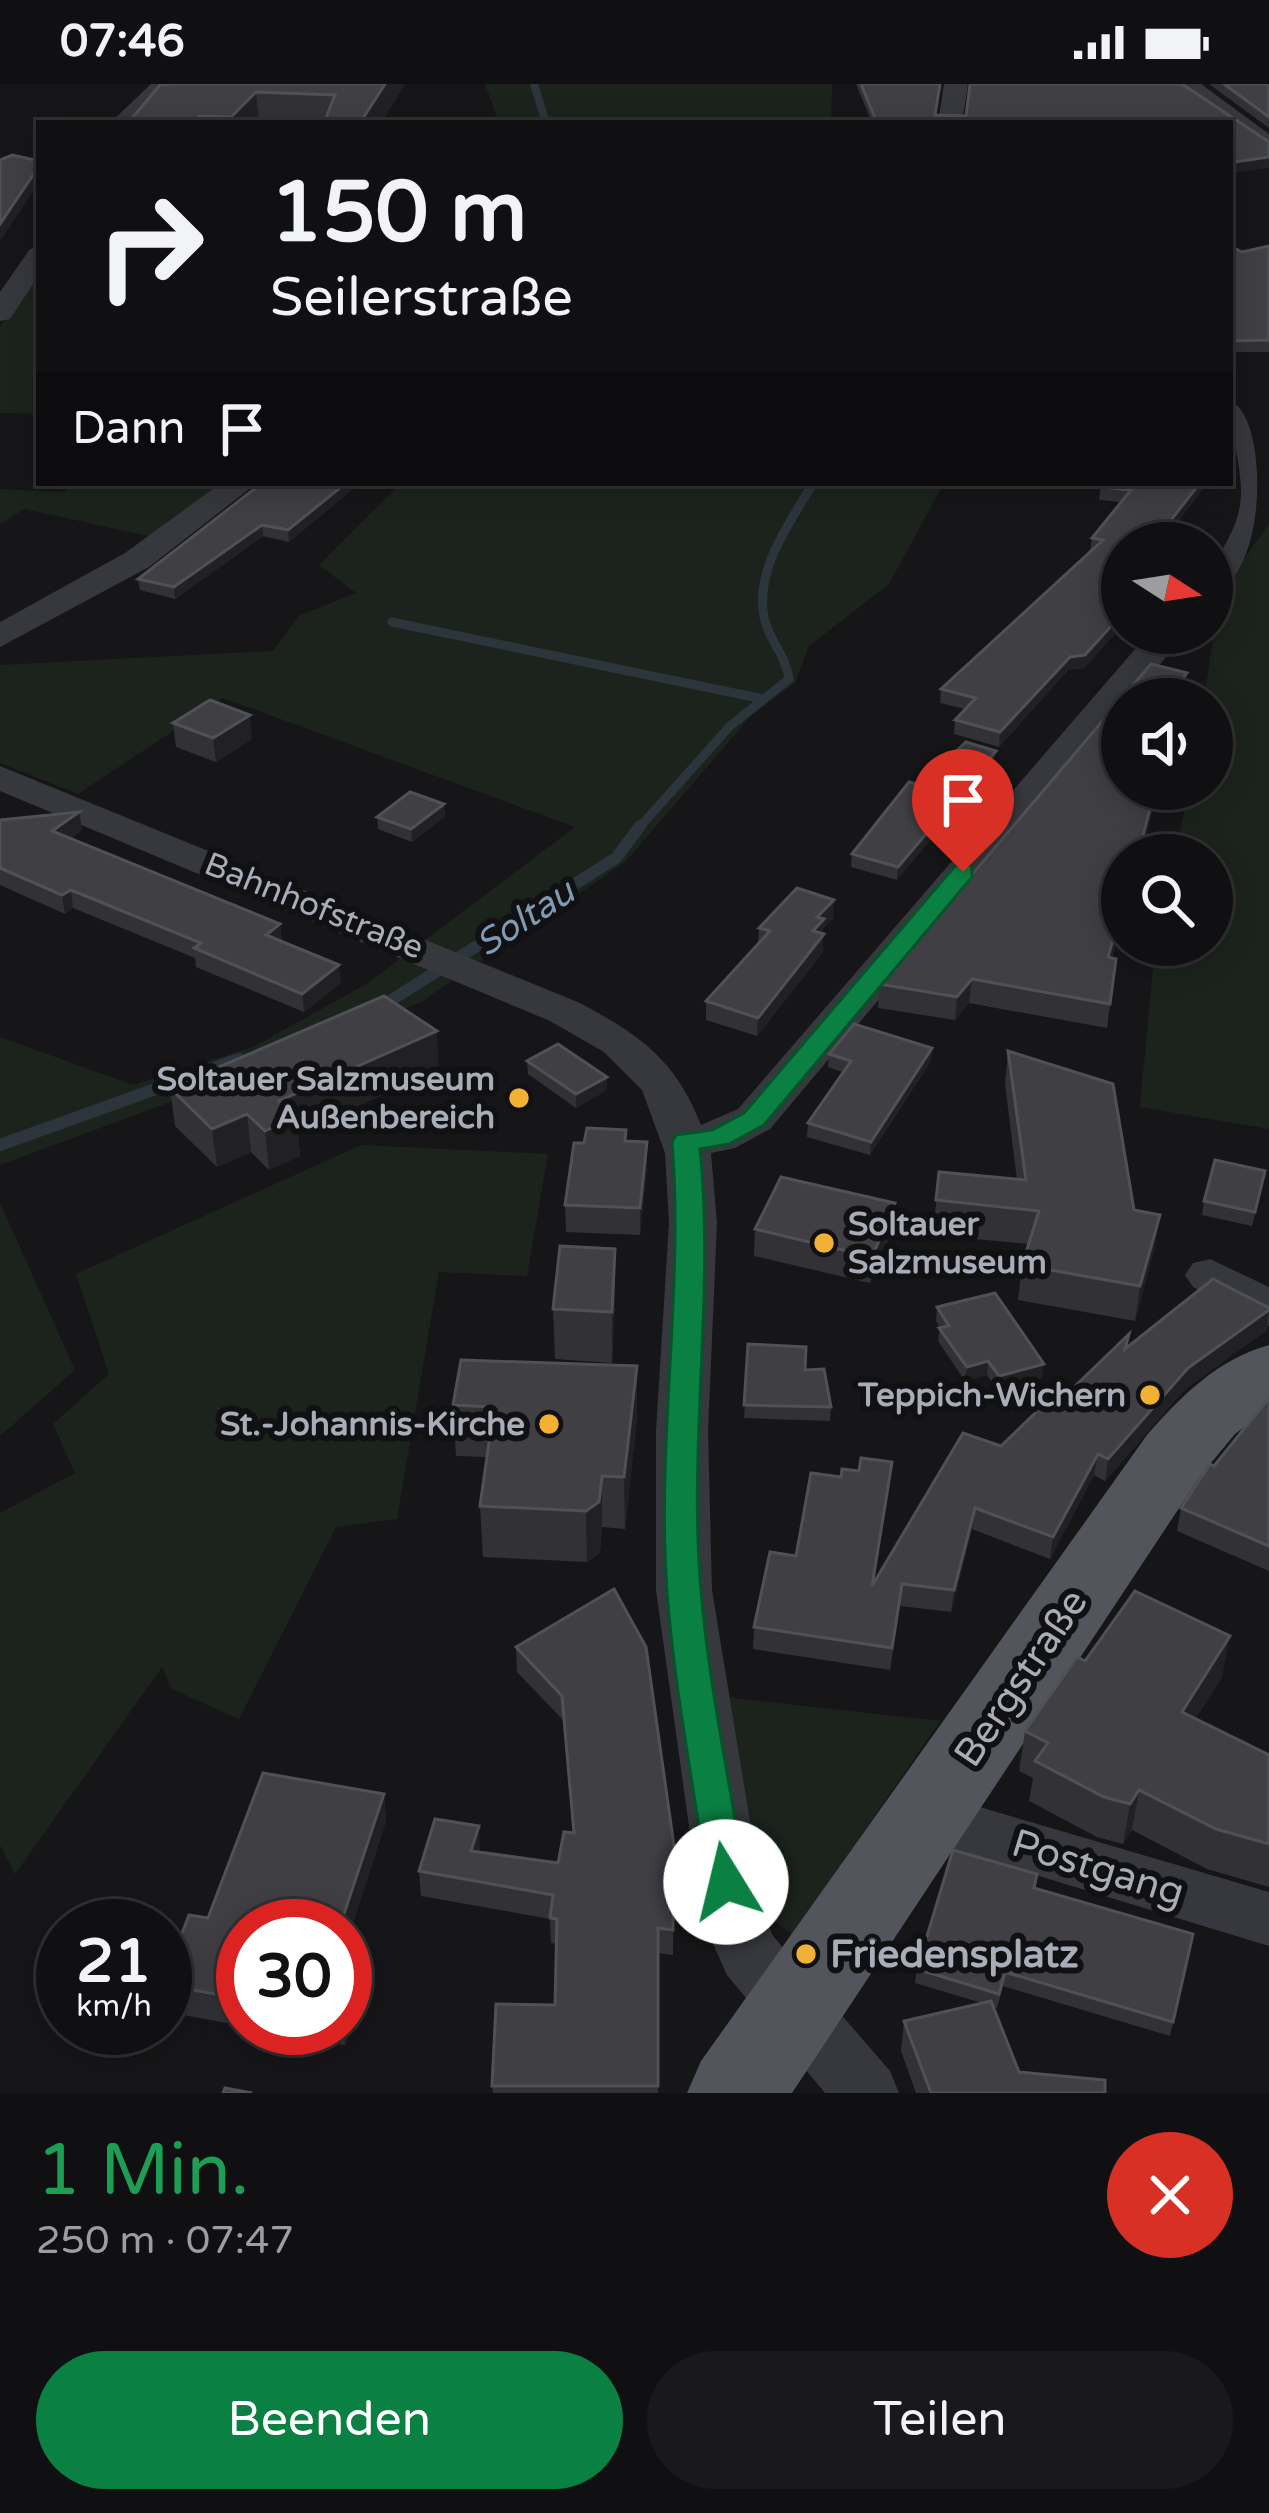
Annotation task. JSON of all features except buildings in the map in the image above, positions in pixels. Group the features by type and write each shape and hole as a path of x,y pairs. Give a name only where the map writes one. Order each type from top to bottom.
{"main road":[{"name":"Bergstraße","path":"736,2093 1174,1455 1208,1415 1269,1371"}],"street":[{"path":"125,120 165,84"},
{"path":"950,120 956,84"},
{"path":"1186,84 1269,146"},
{"path":"0,313 36,259"},
{"path":"1233,410 1269,401"},
{"path":"1233,416 1256,457 1262,494 1233,555"},
{"path":"0,636 137,560 237,486"},
{"path":"686,1142 719,1138 754,1119 1150,654"},
{"name":"Bahnhofstraße","path":"0,778 487,977 620,1042 663,1085 686,1142 693,1222 682,1431 684,1590 734,1919 750,1955 866,2093"},
{"path":"1210,1275 1269,1310"},
{"name":"Postgang","path":"929,1811 959,1827 1269,1919"}],"shaded area":[{"path":"485,84 832,84 831,120 498,120"},
{"path":"36,272 36,414 0,413 0,327"},
{"path":"70,486 223,486 157,538 24,509 0,524 0,489 64,492"},
{"path":"398,486 942,486 889,584 809,646 795,683 752,715 625,862 421,1002 262,1068 0,1165 0,1037 133,1085 253,1047 368,983 575,827 223,698 78,794 0,763 0,665 273,651 299,616 356,593 319,565"},
{"path":"1269,524 1269,1129 1140,1107 1153,966 1233,966 1233,834 1179,834 1185,810 1233,810 1233,678 1207,678 1211,654 1233,654 1233,575"},
{"path":"361,1145 548,1154 527,1276 439,1272 397,1519 336,1527 239,1719 172,1689 162,1667 15,1874 0,1845 0,1513 75,1473 53,1424 109,1374 76,1274"},
{"path":"0,1203 75,1370 0,1436"},
{"path":"715,1696 940,1721 793,1935 755,1906"}],"waterway":[{"name":"Soltau","path":"534,84 545,120"},
{"name":"Soltau","path":"638,829 730,726 789,679 764,617 765,581 776,547 811,486"},
{"path":"392,622 763,699"},
{"name":"Soltau","path":"382,1006 616,858 640,826"},
{"name":"Soltau","path":"0,1145 239,1059"}],"place":[{"name":"Soltauer Salzmuseum Außenbereich","path":"519,1098"},
{"name":"Soltauer Salzmuseum","path":"824,1243"},
{"name":"Teppich-Wichern","path":"1150,1395"},
{"name":"St.-Johannis-Kirche","path":"549,1424"},
{"name":"Friedensplatz","path":"806,1954"}],"route":[{"path":"726,1882 684,1590 682,1431 693,1222 686,1142 719,1138 754,1119 963,872"}]}
